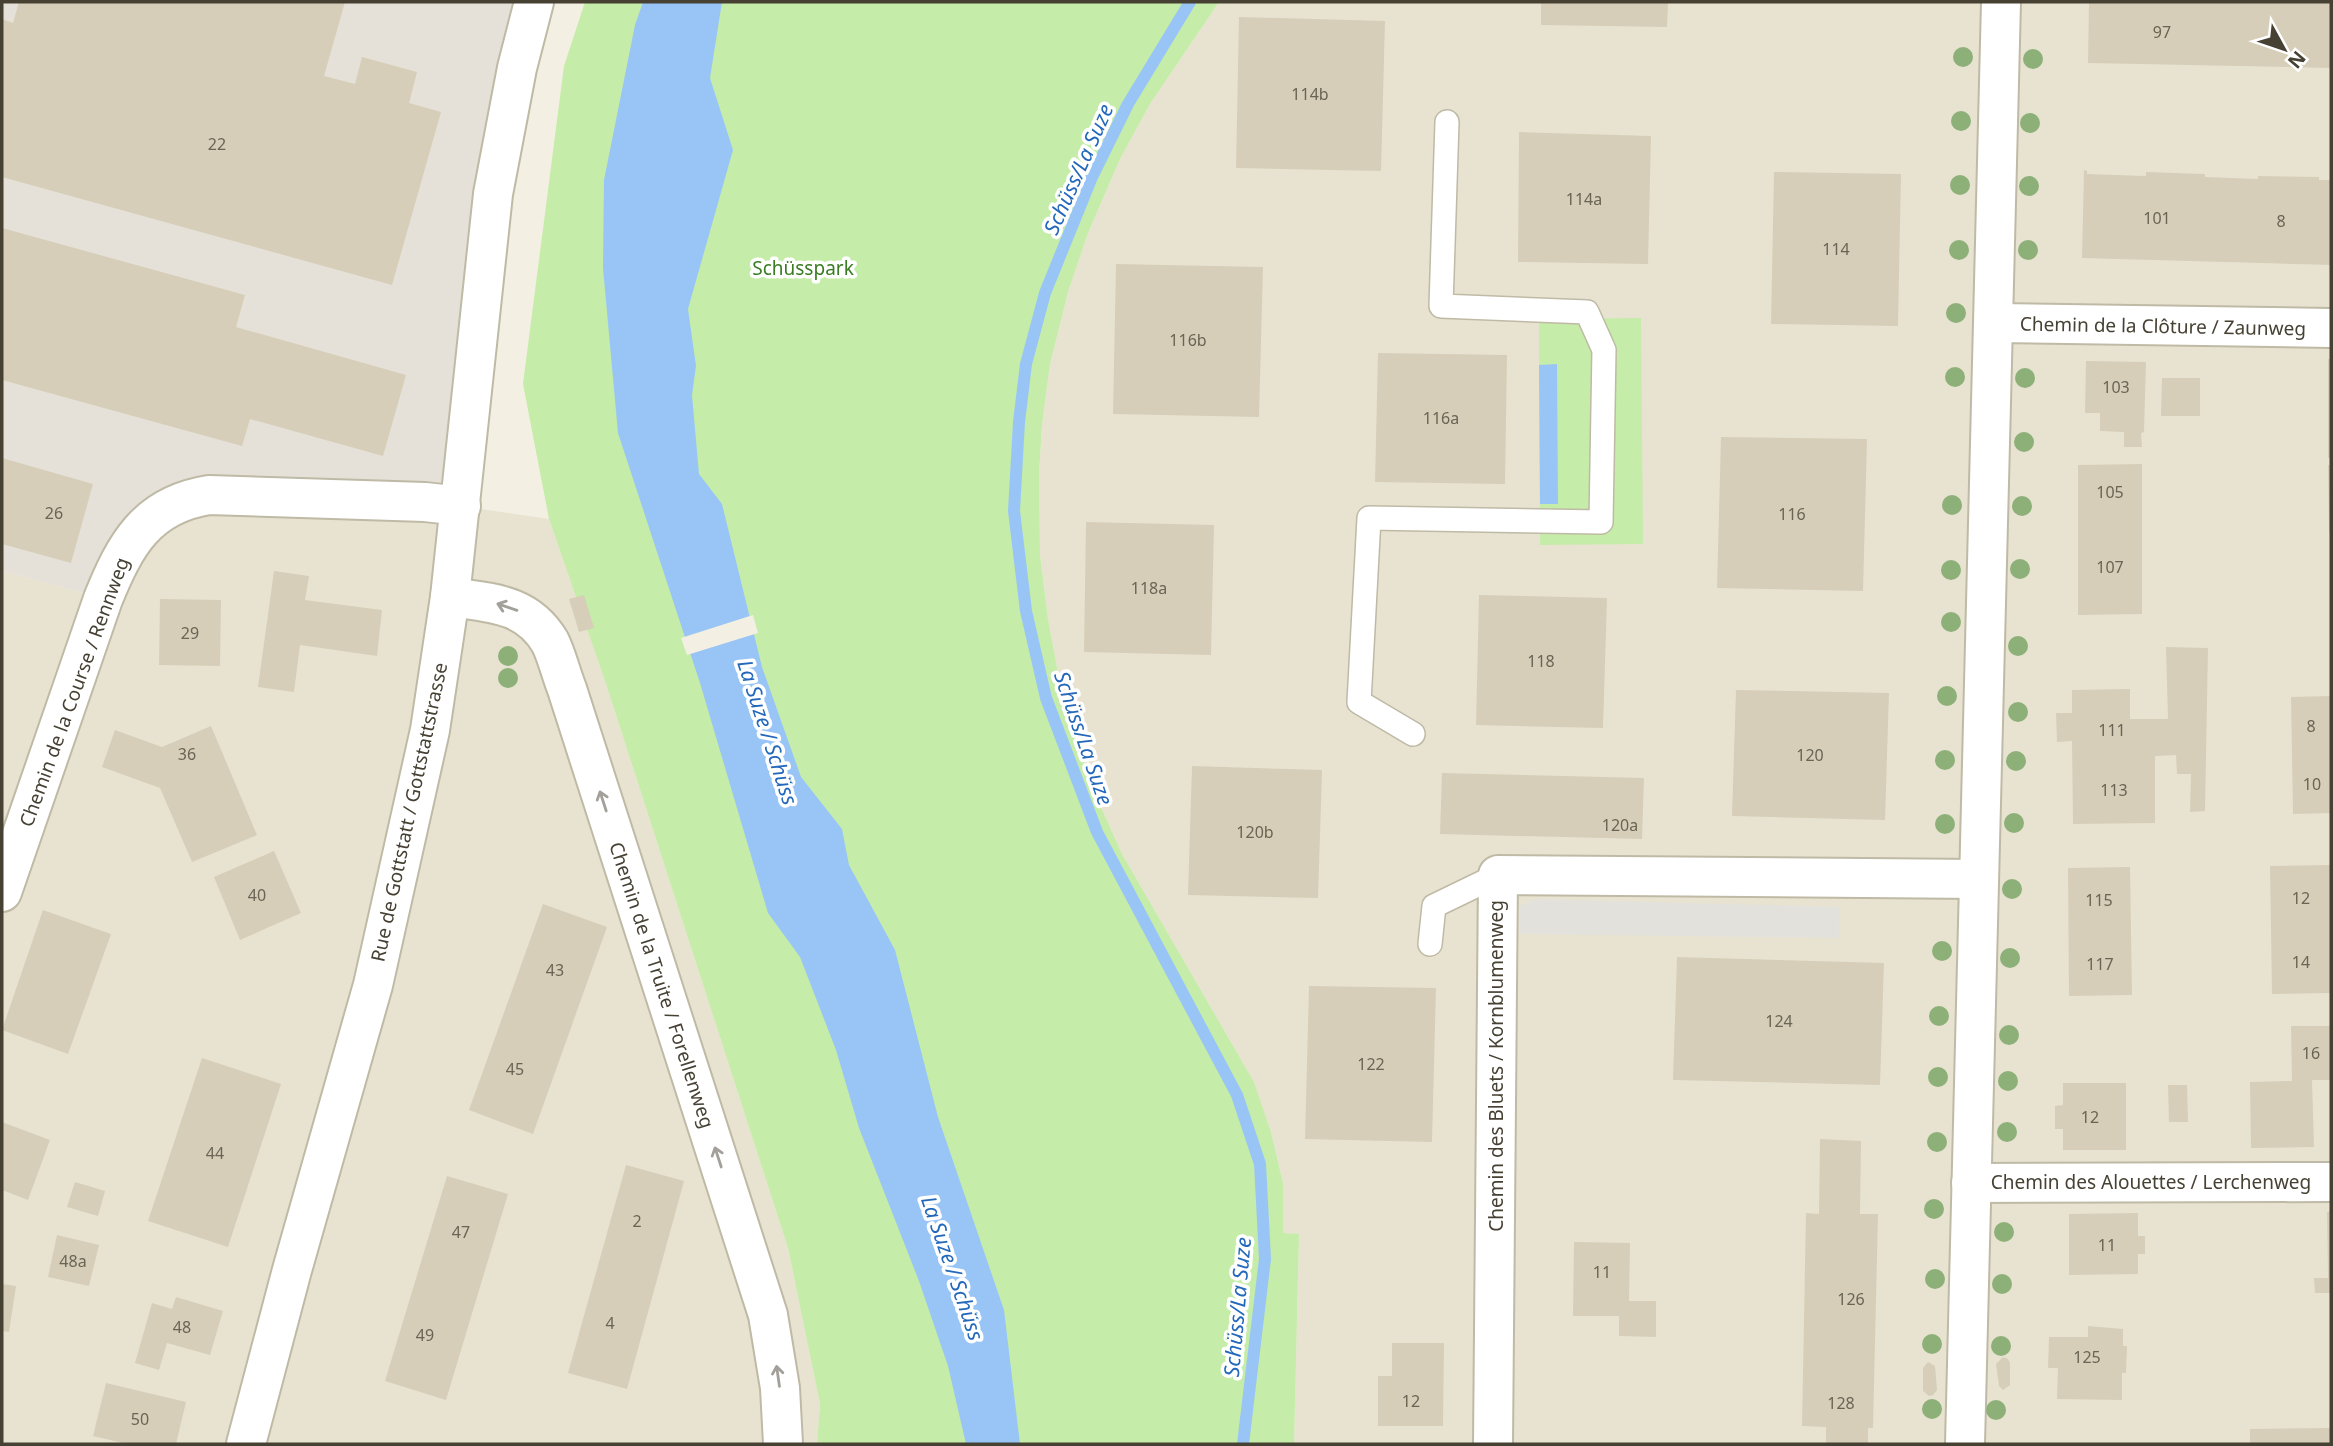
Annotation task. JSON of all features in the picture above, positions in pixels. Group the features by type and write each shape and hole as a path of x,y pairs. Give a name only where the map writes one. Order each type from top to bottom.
{"street":[{"name":"Rue de Gottstatt / Gottstattstrasse","path":"246,1444 373,985 430,730 461,506 494,194 517,68 534,2"},
{"path":"1965,1444 2001,2"},
{"name":"Chemin de la Clôture / Zaunweg","path":"1994,323 2331,328"},
{"name":"Chemin de la Course / Rennweg","path":"3,887 107,590 120,559 146,524 176,504 193,497 209,495 425,502 461,506"},
{"name":"Chemin de la Truite / Forellenweg","path":"450,597 504,605 530,617 550,643 768,1315 780,1388 783,1444"},
{"name":"Chemin des Bluets / Kornblumenweg","path":"1493,1444 1498,875 1979,878"},
{"name":"Chemin des Alouettes / Lerchenweg","path":"1971,1183 2331,1182"}],"lane":[{"path":"1413,734 1359,702 1369,518 1601,522 1604,350 1587,312 1441,306 1447,122"},
{"path":"1430,944 1434,906 1498,875"}],"shaded area":[{"path":"2,2 535,2 461,506 209,495 88,594 2,571"},
{"path":"1219,2 2331,2 2331,1444 1294,1444 1299,1235 1283,1233 1283,1183 1271,1132 1254,1082 1122,854 1092,787 1062,695 1040,555 1039,475 1042,425 1050,364 1068,292 1088,233 1120,159 1150,104"},
{"path":"461,506 549,519 606,684 788,1248 820,1404 817,1444 2,1444 2,571 88,594 159,514"},
{"path":"1536,899 1840,907 1839,938 1520,934 1520,906"}],"green space":[{"name":"Schüsspark","path":"585,2 1219,2 1150,104 1120,159 1088,233 1068,292 1050,364 1042,425 1039,475 1040,555 1062,695 1092,787 1122,854 1254,1082 1271,1132 1283,1183 1283,1233 1299,1234 1294,1444 817,1444 820,1404 788,1248 606,684 549,519 523,384 564,66"},
{"path":"1641,318 1643,544 1540,545 1539,319"}],"water":[{"name":"La Suze / Schüss","path":"643,2 722,2 710,78 733,150 688,309 696,366 692,395 699,474 722,504 762,667 801,777 842,829 849,865 895,950 938,1117 1004,1310 1020,1444 966,1444 948,1366 919,1281 859,1128 836,1050 800,957 768,913 700,683 618,433 603,268 604,180 635,25"},
{"path":"1557,364 1558,504 1540,504 1539,365"}],"pier":[{"path":"753,615 758,633 687,655 681,638"}],"building":[{"path":"19,2 345,2 324,76 355,84 362,57 417,72 409,103 441,112 392,285 2,177 2,19 13,23"},
{"path":"1541,2 1668,2 1667,27 1541,25"},
{"path":"2089,2 2331,2 2331,68 2088,63"},
{"path":"1239,17 1385,21 1381,171 1236,168"},
{"path":"1519,132 1651,136 1648,264 1518,262"},
{"path":"2084,170 2087,174 2146,176 2146,172 2258,179 2258,176 2319,177 2319,180 2331,180 2331,265 2082,258"},
{"path":"1774,172 1901,174 1898,326 1771,324"},
{"path":"2,228 245,295 236,327 406,375 383,456 250,419 242,446 2,380"},
{"path":"1116,264 1263,267 1259,417 1113,414"},
{"path":"1378,353 1507,355 1505,484 1375,482"},
{"path":"2328,359 2331,359 2331,458 2328,458"},
{"path":"2086,361 2146,362 2142,447 2124,447 2124,432 2100,431 2100,413 2085,413"},
{"path":"2162,378 2200,378 2200,416 2161,416"},
{"path":"1721,437 1867,439 1863,591 1717,588"},
{"path":"2,458 93,484 71,563 2,544"},
{"path":"2142,464 2142,614 2078,615 2078,465"},
{"path":"2328,465 2331,465 2331,532 2329,532"},
{"path":"1086,522 1214,525 1211,655 1084,652"},
{"path":"274,571 309,576 305,600 382,610 377,656 300,645 294,692 258,687"},
{"path":"584,595 594,628 579,632 569,599"},
{"path":"1479,595 1607,598 1603,728 1476,725"},
{"path":"160,599 221,600 220,666 159,665"},
{"path":"2166,647 2208,648 2205,811 2190,812 2191,774 2177,774 2176,755 2155,756 2155,823 2073,824 2072,741 2057,742 2056,713 2072,713 2072,690 2130,689 2130,719 2168,719"},
{"path":"1736,690 1889,693 1885,820 1732,816"},
{"path":"2331,696 2331,813 2293,814 2291,697"},
{"path":"211,726 257,835 192,862 160,788 102,767 115,730 162,747"},
{"path":"1192,766 1322,770 1318,898 1188,895"},
{"path":"1442,773 1644,778 1642,839 1440,834"},
{"path":"274,851 301,913 240,940 214,877"},
{"path":"2331,865 2331,993 2272,994 2270,866"},
{"path":"2130,867 2132,995 2069,996 2068,868"},
{"path":"543,904 607,927 533,1134 469,1110"},
{"path":"43,910 111,934 68,1054 2,1030"},
{"path":"1677,957 1884,963 1880,1085 1673,1080"},
{"path":"1309,986 1436,988 1432,1142 1305,1139"},
{"path":"2291,1026 2331,1026 2331,1080 2312,1080 2314,1147 2251,1148 2250,1082 2292,1081"},
{"path":"202,1058 281,1084 228,1247 148,1221"},
{"path":"2063,1083 2126,1083 2126,1150 2063,1150 2063,1129 2055,1129 2055,1106 2063,1105"},
{"path":"2168,1085 2187,1085 2188,1122 2169,1122"},
{"path":"2,1122 50,1140 28,1200 2,1190"},
{"path":"1820,1139 1861,1141 1860,1214 1878,1214 1873,1428 1868,1428 1868,1444 1826,1444 1826,1427 1802,1426 1806,1213 1819,1214"},
{"path":"626,1165 684,1181 627,1389 568,1373"},
{"path":"447,1176 508,1194 446,1400 385,1381"},
{"path":"75,1182 105,1191 98,1216 67,1207"},
{"path":"2331,1211 2331,1293 2315,1293 2314,1278 2328,1278 2327,1212"},
{"path":"2138,1213 2138,1236 2145,1236 2145,1254 2138,1254 2138,1274 2069,1275 2069,1214"},
{"path":"57,1235 99,1245 89,1286 48,1277"},
{"path":"1574,1242 1630,1243 1629,1301 1656,1301 1656,1337 1619,1336 1619,1316 1573,1316"},
{"path":"2,1284 16,1286 9,1332 2,1331"},
{"path":"176,1297 223,1311 210,1355 167,1343 159,1370 135,1363 152,1303 172,1309"},
{"path":"2088,1326 2123,1329 2123,1346 2127,1346 2126,1373 2122,1373 2122,1400 2057,1399 2058,1368 2048,1368 2049,1337 2088,1337"},
{"path":"1392,1343 1444,1343 1443,1426 1378,1426 1378,1376 1392,1376"},
{"path":"2003,1357 2010,1363 2010,1385 2003,1390 1999,1386 1996,1364"},
{"path":"1928,1362 1935,1366 1937,1390 1929,1396 1923,1391 1923,1368"},
{"path":"106,1383 186,1402 176,1444 127,1444 93,1436"},
{"path":"2331,1428 2331,1444 2250,1444 2250,1429"}],"waterway":[{"name":"Schüss/La Suze","path":"1190,2 1128,104 1092,177 1045,293 1026,364 1019,422 1014,511 1026,611 1046,698 1097,832 1237,1095 1260,1164 1265,1259 1243,1444"}]}
